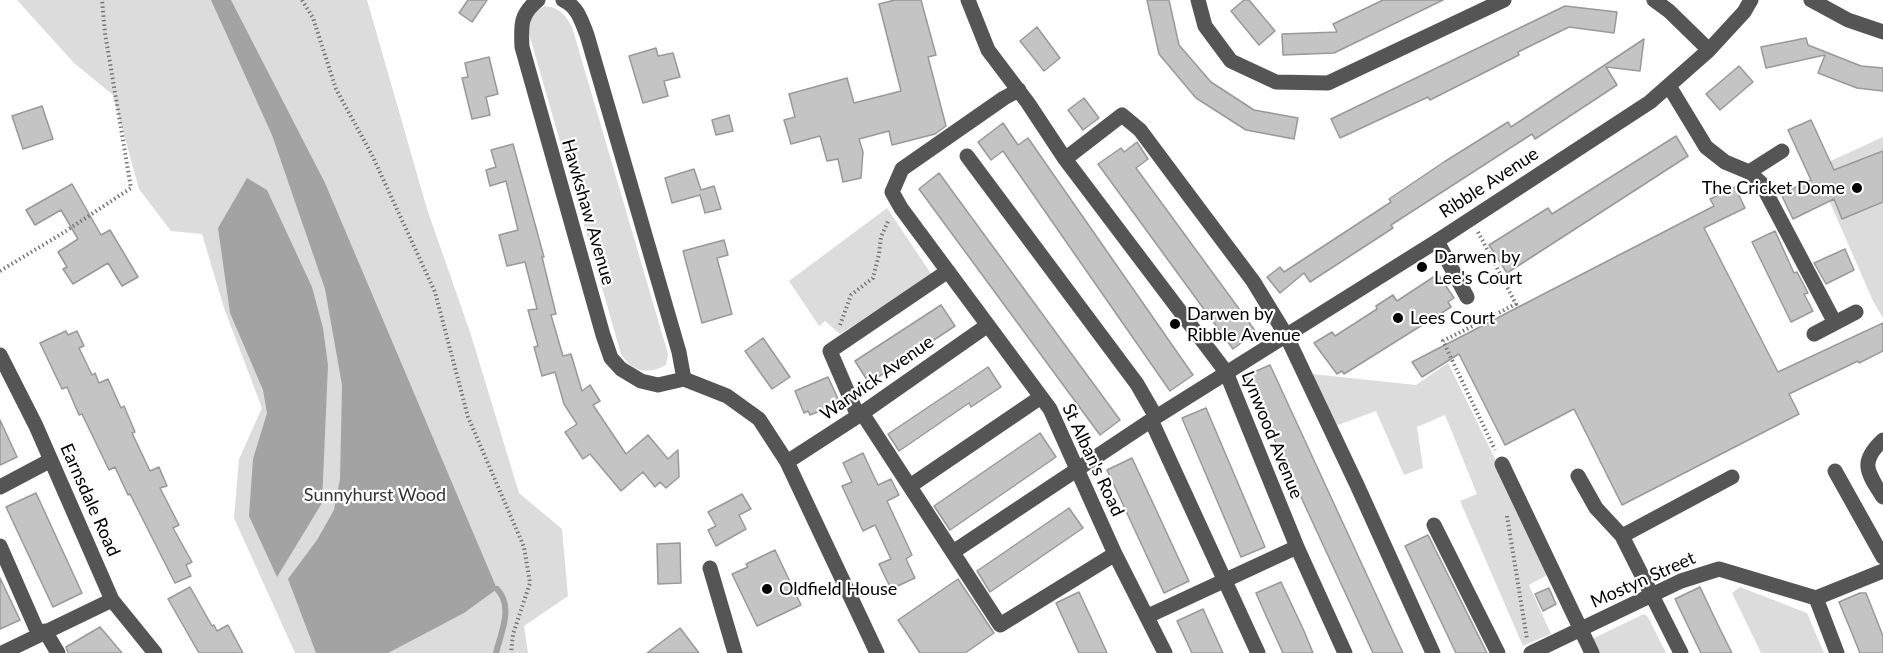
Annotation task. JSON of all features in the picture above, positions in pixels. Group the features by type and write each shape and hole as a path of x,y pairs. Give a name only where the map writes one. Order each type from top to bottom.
{"street":[{"name":"Hawkshaw Avenue","path":"538,0 524,16 522,47 611,357 621,369 641,381 658,385 684,379"},
{"path":"563,0 571,4 578,12 587,35 679,352 684,379 727,396 759,419 787,462 877,653"},
{"name":"Lynwood Avenue","path":"968,0 988,50 1024,96 1065,159 1226,372 1297,547 1344,653"},
{"path":"1198,0 1205,26 1231,61 1276,82 1328,83 1504,0"},
{"path":"1654,0 1669,11 1709,50"},
{"name":"Ribble Avenue","path":"953,552 1226,372 1437,241 1650,102 1709,50 1752,0"},
{"path":"1811,0 1848,20 1883,32"},
{"path":"1669,86 1706,147 1725,162 1749,172 1761,183 1835,323"},
{"path":"901,208 892,192 902,169 1004,98 1024,96"},
{"path":"1065,159 1122,115 1140,130 1253,281 1286,335 1433,653"},
{"path":"1749,172 1782,151"},
{"path":"967,156 1137,384 1258,653"},
{"name":"St Alban's Road","path":"901,208 1050,409 1115,554 1165,653"},
{"path":"1437,241 1467,297"},
{"path":"948,271 830,351 860,414 910,486 1000,625 1115,554"},
{"path":"1814,334 1856,312"},
{"name":"Warwick Avenue","path":"787,462 988,325"},
{"name":"Earnsdale Road","path":"0,355 51,460 112,600 155,653"},
{"path":"910,486 1041,397"},
{"path":"1883,440 1868,456 1867,466 1870,476 1883,496"},
{"path":"0,487 51,460"},
{"path":"1502,464 1592,653"},
{"path":"1835,471 1883,556"},
{"path":"1578,476 1596,508 1622,536 1682,653"},
{"path":"1622,536 1732,477"},
{"path":"1434,525 1498,653"},
{"path":"0,546 5,570 42,633 58,653"},
{"path":"1148,616 1297,547"},
{"path":"710,568 735,653"},
{"name":"Mostyn Street","path":"1531,653 1681,580 1719,569 1816,598"},
{"path":"1837,653 1816,598 1880,573"},
{"path":"2,653 112,600"}],"path":[{"path":"0,271 131,188 105,33 102,0"},
{"path":"302,0 313,18 336,88 372,155 435,292 468,417 524,547 530,583 513,634 512,653"},
{"path":"830,351 851,295 873,278 881,237 888,220 901,208"},
{"path":"1470,218 1516,304 1443,341 1502,464"},
{"path":"1506,510 1531,653"}],"green space":[{"name":"Sunnyhurst Wood","path":"17,0 367,0 427,209 471,335 519,493 562,529 568,596 524,626 528,653 295,653 234,518 239,459 262,408 224,308 202,234 171,231 139,189 113,95 74,63"},
{"path":"545,6 562,12 572,27 668,354 666,365 653,370 635,368 621,354 528,30 530,14"},
{"path":"1883,137 1883,318 1873,301 1815,168"},
{"path":"887,208 932,275 840,334 825,321 819,326 789,281"},
{"path":"1448,363 1551,573 1529,585 1551,634 1523,646 1460,501 1477,494 1445,415 1417,427 1423,468 1404,475 1376,411 1335,426 1312,374 1416,385"},
{"path":"1740,587 1807,613 1824,653 1761,653 1732,593"},
{"path":"1644,614 1648,617 1666,653 1599,653 1592,639"}],"shaded area":[{"path":"211,0 231,0 325,183 497,589 464,613 388,653 316,653 288,579 317,540 334,510 340,479 342,385 325,289 272,135"},
{"path":"247,178 267,190 312,287 323,328 328,365 322,503 277,577 249,516 253,459 267,413 263,390 230,313 218,228"}],"building":[{"path":"468,0 487,0 472,22 459,13"},
{"path":"895,0 921,0 936,55 928,57 946,126 935,134 892,145 889,131 859,139 863,152 861,178 843,182 838,159 827,161 820,136 791,144 784,120 795,117 789,94 847,78 854,103 901,91 879,4"},
{"path":"1147,0 1169,0 1179,45 1211,82 1254,110 1298,118 1294,139 1246,130 1196,98 1159,54"},
{"path":"1244,0 1249,0 1275,31 1259,45 1231,11"},
{"path":"1383,0 1443,0 1334,53 1283,55 1282,34 1337,32 1333,24"},
{"path":"1565,6 1617,12 1614,33 1569,27 1430,100 1428,97 1340,138 1331,119"},
{"path":"1037,27 1060,58 1044,71 1020,41"},
{"path":"1806,38 1808,45 1861,66 1883,68 1883,91 1857,88 1818,73 1825,55 1766,68 1761,47"},
{"path":"1644,39 1640,71 1606,67 1617,85 1535,139 1532,134 1391,225 1393,228 1310,282 1304,273 1280,293 1267,277 1280,267 1284,272 1391,202 1389,199 1444,162 1508,122 1511,127"},
{"path":"656,48 658,56 673,53 680,77 664,81 668,96 643,103 629,56"},
{"path":"489,57 498,94 486,97 490,115 472,119 462,78 468,77 465,63"},
{"path":"1739,66 1753,82 1720,110 1706,94"},
{"path":"1084,98 1099,118 1083,130 1068,110"},
{"path":"42,106 53,139 23,149 12,116"},
{"path":"729,115 733,131 716,135 712,120"},
{"path":"1811,120 1834,170 1883,151 1883,202 1842,219 1834,199 1793,219 1781,194 1811,180 1788,130"},
{"path":"1003,123 1018,145 1028,138 1193,375 1170,391 1003,151 991,160 978,142"},
{"path":"1676,136 1688,156 1507,273 1489,245 1548,208 1552,214"},
{"path":"1137,142 1148,159 1136,168 1256,332 1233,349 1098,164 1121,148 1124,152"},
{"path":"513,144 544,257 542,257 556,314 551,315 563,356 571,354 582,391 590,385 600,401 593,405 626,454 648,435 668,459 678,450 679,477 666,488 660,482 655,487 643,472 621,491 590,454 583,459 565,432 577,424 564,404 555,372 542,376 534,347 538,346 528,310 537,309 525,262 507,266 499,235 518,230 506,181 490,186 486,170 496,167 491,150"},
{"path":"694,169 701,190 714,186 721,209 705,213 700,195 672,203 665,178"},
{"path":"939,173 1120,420 1100,435 919,189"},
{"path":"72,184 101,235 110,230 138,277 122,286 108,263 73,284 63,269 67,267 58,252 78,239 61,210 35,225 26,210"},
{"path":"1735,187 1745,208 1704,228 1778,372 1883,323 1883,351 1789,394 1799,414 1622,505 1574,409 1505,445 1459,354 1422,377 1412,362 1714,206 1710,199"},
{"path":"1775,231 1794,273 1797,272 1808,293 1804,294 1813,311 1791,322 1752,242"},
{"path":"724,240 728,255 717,258 732,314 702,323 683,251"},
{"path":"1845,249 1854,270 1826,284 1814,263"},
{"name":"Lees Court","path":"1438,274 1454,298 1448,302 1451,307 1344,374 1342,371 1337,374 1314,343 1332,332 1335,336 1377,309 1376,306 1393,295 1397,301"},
{"path":"941,305 955,326 869,383 855,361"},
{"path":"66,331 68,335 77,331 84,346 79,348 92,375 95,373 99,383 108,379 121,408 124,406 135,432 132,433 150,471 159,467 167,486 160,488 179,525 173,528 192,562 186,565 191,576 175,583 115,467 109,470 82,414 79,415 67,387 62,389 40,343"},
{"path":"763,338 790,377 772,389 745,351"},
{"path":"1270,365 1403,653 1373,653 1245,376"},
{"path":"988,367 1001,387 971,407 969,403 899,451 888,434"},
{"path":"828,377 840,403 810,415 808,411 804,413 795,391"},
{"path":"1206,408 1265,547 1241,557 1182,418"},
{"path":"0,420 17,457 0,465"},
{"path":"1040,433 1056,457 950,530 934,506"},
{"path":"863,453 878,485 891,479 899,495 887,501 912,555 906,559 915,578 891,589 879,564 891,559 875,525 863,531 842,486 852,482 843,463"},
{"path":"1132,458 1189,581 1164,593 1107,470"},
{"path":"36,493 82,593 53,607 6,507"},
{"path":"742,494 751,509 739,515 746,529 716,546 708,530 716,526 708,512"},
{"path":"1069,508 1083,528 990,592 977,571"},
{"path":"1428,535 1487,653 1456,653 1405,546"},
{"path":"680,543 681,583 658,584 657,544"},
{"name":"Oldfield House","path":"775,550 801,605 757,626 732,574 748,567 746,564"},
{"path":"0,578 20,620 0,629"},
{"path":"958,579 994,633 965,653 920,653 898,620"},
{"path":"1281,582 1313,653 1283,653 1267,618 1256,593"},
{"path":"190,587 212,626 214,625 217,631 228,625 243,653 199,653 168,599"},
{"path":"1700,587 1732,653 1701,653 1675,599"},
{"path":"1549,588 1556,604 1543,611 1535,594"},
{"path":"1079,592 1107,653 1079,653 1056,603"},
{"path":"1860,593 1866,593 1883,636 1883,653 1860,653 1839,602"},
{"path":"1203,609 1223,653 1192,653 1177,621"},
{"path":"100,627 122,653 68,653 66,647"},
{"path":"680,628 699,653 647,653"}],"waterway":[{"path":"496,653 505,620 505,604 497,589"}],"place":[{"name":"The Cricket Dome","path":"1857,188"},
{"name":"Darwen by Lee's Court","path":"1422,267"},
{"name":"Lees Court","path":"1398,318"},
{"name":"Darwen by Ribble Avenue","path":"1175,324"},
{"name":"Oldfield House","path":"767,589"}]}
